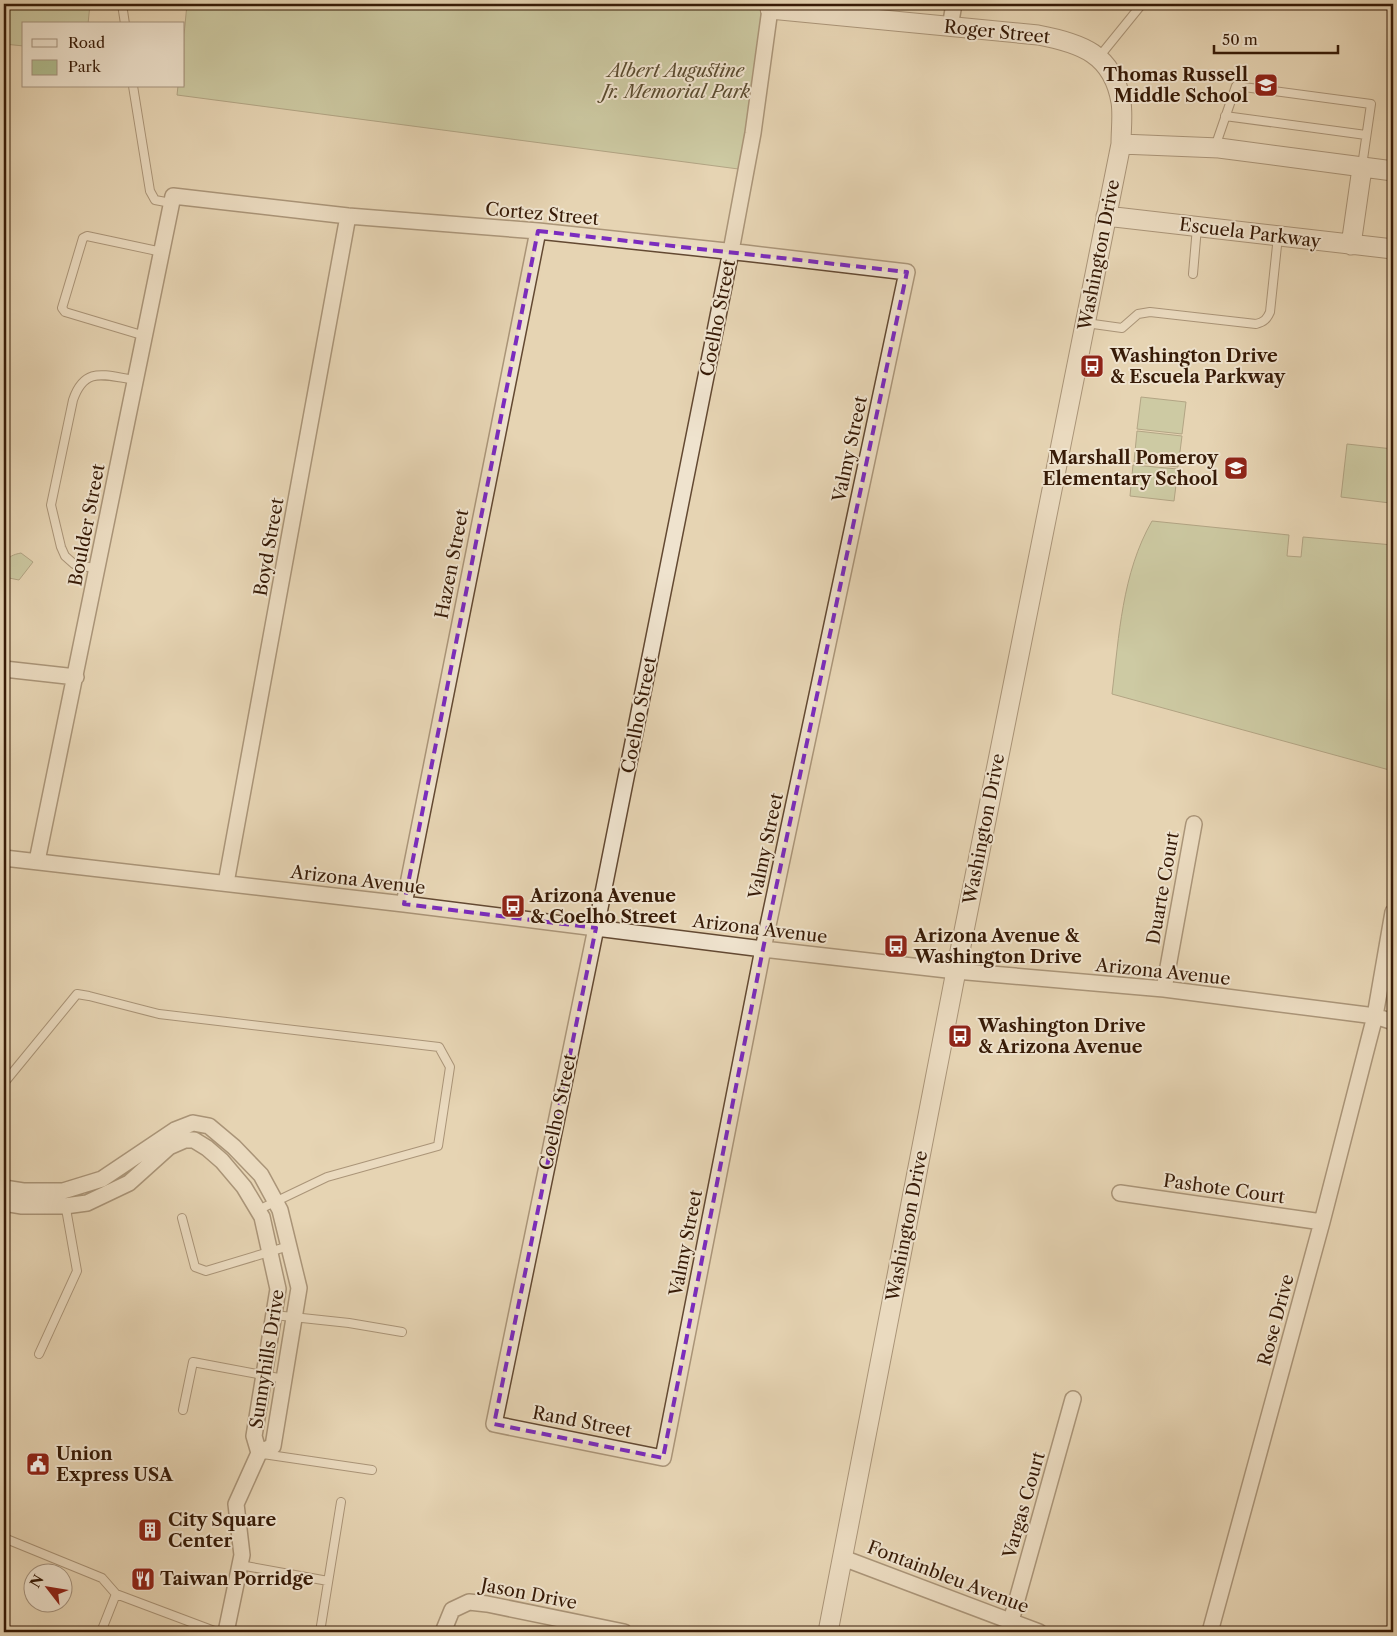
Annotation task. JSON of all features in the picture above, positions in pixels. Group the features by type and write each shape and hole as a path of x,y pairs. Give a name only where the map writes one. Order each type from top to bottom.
{"street":[{"path":"950,27 954,4"},
{"name":"Roger Street","path":"770,6 1057,38 1082,46 1098,57 1112,73 1118,86 1121,104 1121,144"},
{"name":"Coelho Street","path":"494,1424 596,928 731,251 753,133 770,6"},
{"path":"1121,144 1215,148 1393,172"},
{"name":"Washington Drive","path":"828,1632 956,971 1121,144"},
{"path":"1352,245 1362,168"},
{"name":"Cortez Street","path":"172,199 348,216 538,231 907,272"},
{"name":"Boulder Street","path":"37,861 172,199"},
{"name":"Boyd Street","path":"226,883 348,216"},
{"name":"Escuela Parkway","path":"1106,216 1393,249"},
{"name":"Hazen Street","path":"404,904 538,231"},
{"name":"Valmy Street","path":"663,1458 763,949 907,272"},
{"path":"4,669 76,677"},
{"name":"Duarte Court","path":"1164,989 1194,824"},
{"name":"Arizona Avenue","path":"4,858 956,971 1164,989 1375,1016 1393,1022"},
{"name":"Rose Drive","path":"1210,1632 1322,1222 1375,1016 1393,912"},
{"name":"Sunnyhills Drive","path":"4,1203 22,1206 64,1199 102,1179 175,1130 193,1123 209,1126 234,1147 261,1175 275,1200 280,1210 299,1288 273,1446 259,1454 236,1504 242,1555 226,1632"},
{"name":"Sunnyhills Drive","path":"4,1188 87,1203 129,1183 168,1147 184,1140 194,1140 222,1161 244,1187 262,1217 278,1289 254,1436 259,1454"},
{"name":"Pashote Court","path":"1120,1193 1322,1222"},
{"name":"Vargas Court","path":"1011,1621 1073,1399"},
{"name":"Rand Street","path":"494,1424 663,1458"},
{"name":"Fontainbleu Avenue","path":"843,1558 1039,1632"},
{"name":"Jason Drive","path":"443,1632 452,1610 469,1602 624,1632"}],"lane":[{"path":"122,4 124,22"},
{"path":"1098,57 1138,5"},
{"path":"1215,148 1236,86 1371,104 1362,168"},
{"path":"133,88 150,191 155,200 172,199"},
{"path":"1225,116 1366,136"},
{"path":"1192,274 1196,227"},
{"path":"145,336 65,312 62,308 83,238 87,236 162,252"},
{"path":"1085,323 1122,328 1138,314 1150,312 1256,324 1262,323 1268,318 1270,312 1278,236"},
{"path":"98,569 78,565 71,562 65,556 61,547 51,501 72,400 79,385 86,378 96,375 136,380"},
{"path":"4,1083 77,994 159,1014 439,1047 450,1067 438,1146 327,1177 275,1200 258,1210"},
{"path":"39,1354 77,1271 64,1199"},
{"path":"182,1218 195,1267 206,1270 289,1246"},
{"path":"274,1315 349,1323 402,1332"},
{"path":"183,1410 193,1362 284,1379"},
{"path":"259,1454 372,1470"},
{"path":"320,1632 341,1502"},
{"path":"4,1538 102,1578 116,1594 216,1632"},
{"path":"240,1565 328,1581"},
{"path":"100,1632 116,1594"}],"highlighted area":[{"path":"538,231 907,272 763,949 663,1458 494,1424 596,928 404,904"}],"green space":[{"path":"4,4 90,4 88,22 22,22 22,46 4,44"},
{"name":"Albert Augustine Jr. Memorial Park","path":"187,4 770,4 746,170 177,95 178,88 185,88 185,25"},
{"path":"1141,397 1186,402 1182,434 1137,429"},
{"path":"1137,431 1182,436 1178,467 1134,462"},
{"path":"1347,444 1393,449 1390,503 1341,497"},
{"path":"1133,465 1178,469 1174,501 1130,496"},
{"path":"1152,521 1289,535 1287,556 1301,557 1303,537 1393,545 1393,771 1112,694 1123,605 1128,583 1142,541"},
{"path":"21,553 33,562 19,580 4,577 7,560"}],"place":[{"name":"Thomas Russell Middle School","path":"1266,85"},
{"name":"Washington Drive & Escuela Parkway","path":"1092,366"},
{"name":"Marshall Pomeroy Elementary School","path":"1236,468"},
{"name":"Arizona Avenue & Coelho Street","path":"513,906"},
{"name":"Arizona Avenue & Washington Drive","path":"896,946"},
{"name":"Washington Drive & Arizona Avenue","path":"960,1036"},
{"name":"Union Express USA","path":"38,1464"},
{"name":"City Square Center","path":"150,1530"},
{"name":"Taiwan Porridge","path":"143,1579"}]}
